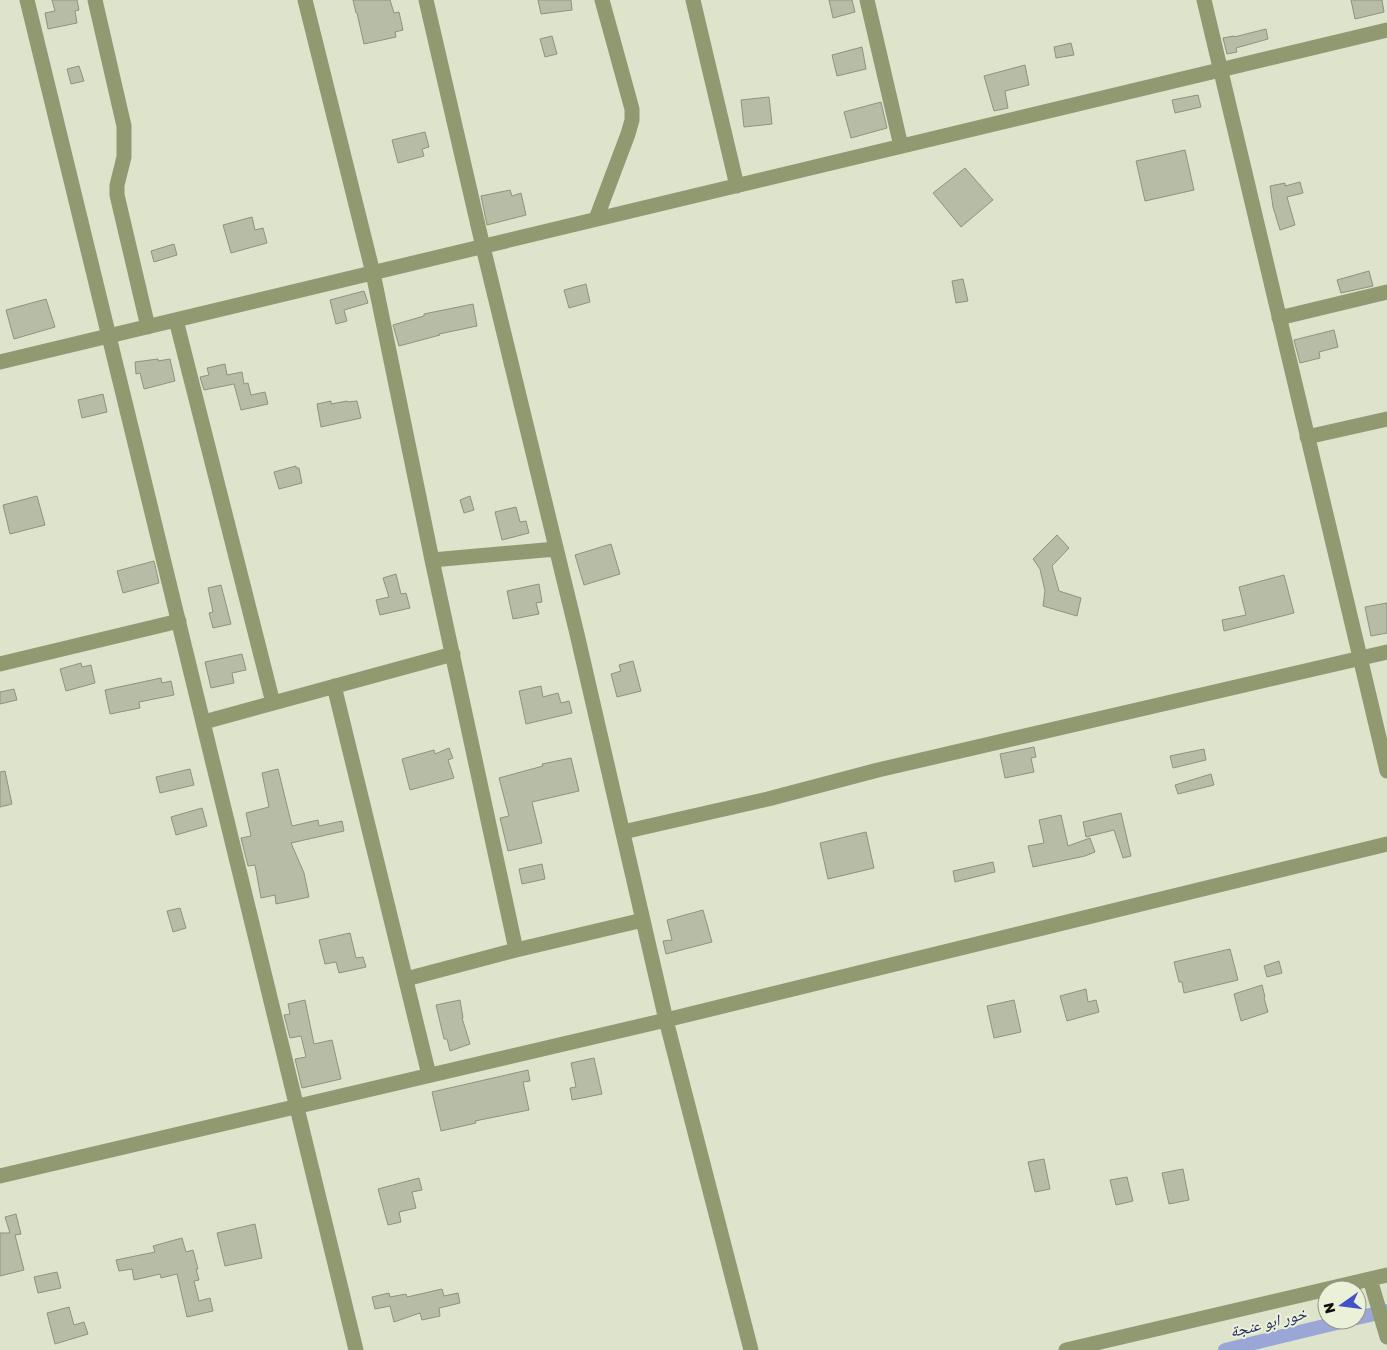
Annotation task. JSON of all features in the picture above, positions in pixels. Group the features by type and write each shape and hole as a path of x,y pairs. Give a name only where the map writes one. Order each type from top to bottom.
{"street":[{"path":"28,0 356,1350"},
{"path":"95,0 124,126 124,157 117,185 117,195 148,327"},
{"path":"305,0 373,273 432,560 516,950"},
{"path":"426,0 666,1020 751,1350"},
{"path":"596,219 632,120 632,109 602,0"},
{"path":"693,0 737,186"},
{"path":"868,0 901,146"},
{"path":"1204,0 1387,771"},
{"path":"0,362 1387,30"},
{"path":"1279,318 1387,292"},
{"path":"176,320 273,703"},
{"path":"1307,437 1387,419"},
{"path":"432,560 556,549"},
{"path":"0,664 179,621"},
{"path":"623,832 768,799 878,770 1387,652"},
{"path":"204,722 453,654"},
{"path":"334,686 429,1075"},
{"path":"0,1176 666,1020 1387,844"},
{"path":"406,980 516,950 643,920"},
{"path":"1066,1350 1387,1275"},
{"path":"1370,1279 1387,1337"}],"building":[{"path":"52,0 77,0 79,10 75,11 77,23 48,29 45,13 55,11"},
{"path":"353,0 390,0 394,13 399,12 403,30 395,32 396,37 364,44"},
{"path":"538,0 571,0 572,10 541,14"},
{"path":"829,0 852,0 855,12 833,18"},
{"path":"1351,0 1382,0 1384,12 1355,19"},
{"path":"1266,29 1268,39 1236,48 1237,52 1227,54 1223,38"},
{"path":"552,36 557,54 545,57 540,39"},
{"path":"1071,43 1074,55 1056,58 1054,47"},
{"path":"862,47 866,69 837,76 832,55"},
{"path":"1025,65 1029,85 1005,91 1008,108 994,111 984,76"},
{"path":"79,66 84,81 71,84 67,69"},
{"path":"1198,95 1201,107 1175,113 1172,100"},
{"path":"769,97 772,124 744,127 741,100"},
{"path":"881,102 887,128 851,138 844,112"},
{"path":"425,132 429,147 422,149 424,156 398,163 392,140"},
{"path":"1185,150 1194,190 1145,201 1136,161"},
{"path":"965,168 993,200 961,227 933,193"},
{"path":"1300,182 1303,193 1287,197 1295,225 1280,230 1273,207 1270,186 1285,183 1285,186"},
{"path":"510,190 512,196 521,193 526,215 487,225 481,196"},
{"path":"252,217 255,230 263,228 267,243 231,253 223,225"},
{"path":"174,244 177,255 154,262 151,251"},
{"path":"1369,271 1373,286 1341,293 1337,280"},
{"path":"963,279 968,301 956,303 952,281"},
{"path":"586,284 590,302 569,308 564,290"},
{"path":"364,291 368,303 344,310 347,321 336,324 330,300"},
{"path":"46,299 55,327 14,339 6,310"},
{"path":"473,304 477,326 439,334 399,346 393,325 424,316 424,314"},
{"path":"1334,330 1338,347 1319,352 1320,358 1300,363 1294,340"},
{"path":"158,359 158,361 170,359 175,381 144,389 140,373 136,374 135,362"},
{"path":"225,364 227,375 242,372 244,384 248,383 251,395 265,392 268,404 241,410 234,384 204,390 200,377 209,375 207,368"},
{"path":"103,394 107,412 82,418 78,400"},
{"path":"331,401 331,404 357,401 361,418 321,427 317,404"},
{"path":"296,466 296,468 299,468 302,483 279,489 274,472"},
{"path":"37,496 45,525 10,534 3,505"},
{"path":"470,496 474,510 464,513 460,500"},
{"path":"516,507 520,522 526,521 529,533 502,540 495,512"},
{"path":"1057,535 1069,548 1052,566 1059,591 1081,598 1077,616 1043,606 1045,591 1040,569 1033,559"},
{"path":"611,544 620,574 584,585 575,555"},
{"path":"154,561 159,583 123,593 117,571"},
{"path":"396,574 401,594 406,593 410,608 380,615 376,600 389,597 383,578"},
{"path":"1284,575 1294,613 1224,631 1222,620 1246,615 1239,587"},
{"path":"539,584 542,602 536,603 539,614 513,619 507,591"},
{"path":"221,585 231,624 213,628 209,613 213,612 208,588"},
{"path":"1387,603 1387,633 1371,636 1365,607"},
{"path":"242,654 246,670 232,673 234,683 211,688 205,662"},
{"path":"633,661 641,691 617,697 611,674 621,671 619,665"},
{"path":"81,663 82,667 91,665 95,683 66,691 60,669"},
{"path":"161,678 162,683 171,681 174,695 139,702 140,708 110,714 105,690"},
{"path":"541,686 543,697 558,693 561,703 569,701 572,713 526,724 519,691"},
{"path":"14,689 17,700 0,704 0,692"},
{"path":"1034,747 1036,757 1031,758 1034,772 1005,778 1000,754"},
{"path":"449,748 453,758 448,760 454,778 410,790 402,759 434,750 435,754"},
{"path":"1204,749 1206,760 1173,768 1170,756"},
{"path":"571,758 579,791 532,802 542,843 508,851 500,818 509,816 499,778 543,766 542,764"},
{"path":"190,769 194,785 160,793 156,777"},
{"path":"278,769 292,826 318,820 319,826 342,821 344,831 291,843 304,873 309,897 276,904 275,895 261,898 255,865 248,866 241,838 251,836 246,813 269,807 262,773"},
{"path":"5,771 12,804 0,807 0,772"},
{"path":"1211,774 1214,785 1178,794 1175,785"},
{"path":"202,808 207,826 176,835 171,817"},
{"path":"1121,813 1131,856 1123,858 1114,830 1086,837 1083,822"},
{"path":"1061,815 1068,846 1090,838 1095,852 1085,856 1033,867 1028,846 1044,843 1039,820"},
{"path":"866,832 874,868 828,879 820,843"},
{"path":"993,862 995,872 955,882 953,871"},
{"path":"542,864 545,879 522,884 519,869"},
{"path":"180,908 186,928 173,932 167,911"},
{"path":"703,910 712,942 666,954 663,941 672,940 667,920"},
{"path":"350,933 356,958 363,957 366,967 339,973 336,962 325,964 319,940"},
{"path":"1230,949 1238,980 1184,993 1174,962"},
{"path":"1279,961 1282,973 1267,977 1264,966"},
{"path":"1262,985 1268,1012 1241,1021 1234,994"},
{"path":"1086,989 1088,1002 1096,1000 1099,1012 1067,1021 1060,996"},
{"path":"305,1000 314,1044 332,1040 341,1079 302,1088 295,1059 306,1057 301,1036 290,1038 284,1015 290,1014 288,1004"},
{"path":"460,1000 462,1018 470,1044 450,1051 447,1039 444,1039 436,1005"},
{"path":"1014,1000 1021,1032 994,1038 987,1006"},
{"path":"594,1058 602,1094 572,1100 570,1088 576,1087 571,1063"},
{"path":"528,1070 530,1081 523,1082 529,1110 475,1121 476,1123 441,1131 432,1092"},
{"path":"1044,1159 1050,1189 1035,1192 1028,1162"},
{"path":"1183,1169 1189,1200 1169,1204 1162,1173"},
{"path":"1127,1177 1133,1201 1116,1205 1110,1180"},
{"path":"419,1178 422,1190 412,1192 416,1208 399,1212 401,1222 388,1225 378,1189"},
{"path":"16,1214 21,1234 15,1235 24,1270 0,1276 0,1233 10,1233 5,1217"},
{"path":"255,1224 262,1258 225,1266 217,1233"},
{"path":"182,1238 186,1252 193,1250 198,1269 196,1269 199,1280 194,1281 199,1301 210,1298 213,1311 187,1317 177,1274 161,1278 160,1274 134,1280 132,1269 119,1271 116,1260 155,1252 153,1246"},
{"path":"57,1272 61,1288 38,1293 34,1277"},
{"path":"442,1289 444,1296 458,1293 460,1303 439,1308 440,1316 422,1320 420,1313 394,1322 390,1306 375,1309 372,1297 389,1293 390,1297 406,1294 407,1297"},
{"path":"69,1307 74,1325 84,1322 88,1334 55,1344 47,1313"}],"waterway":[{"name":"خور ابو عنجة","path":"1367,1316 1387,1311"},
{"name":"خور ابو عنجة","path":"1225,1350 1317,1328"}]}
